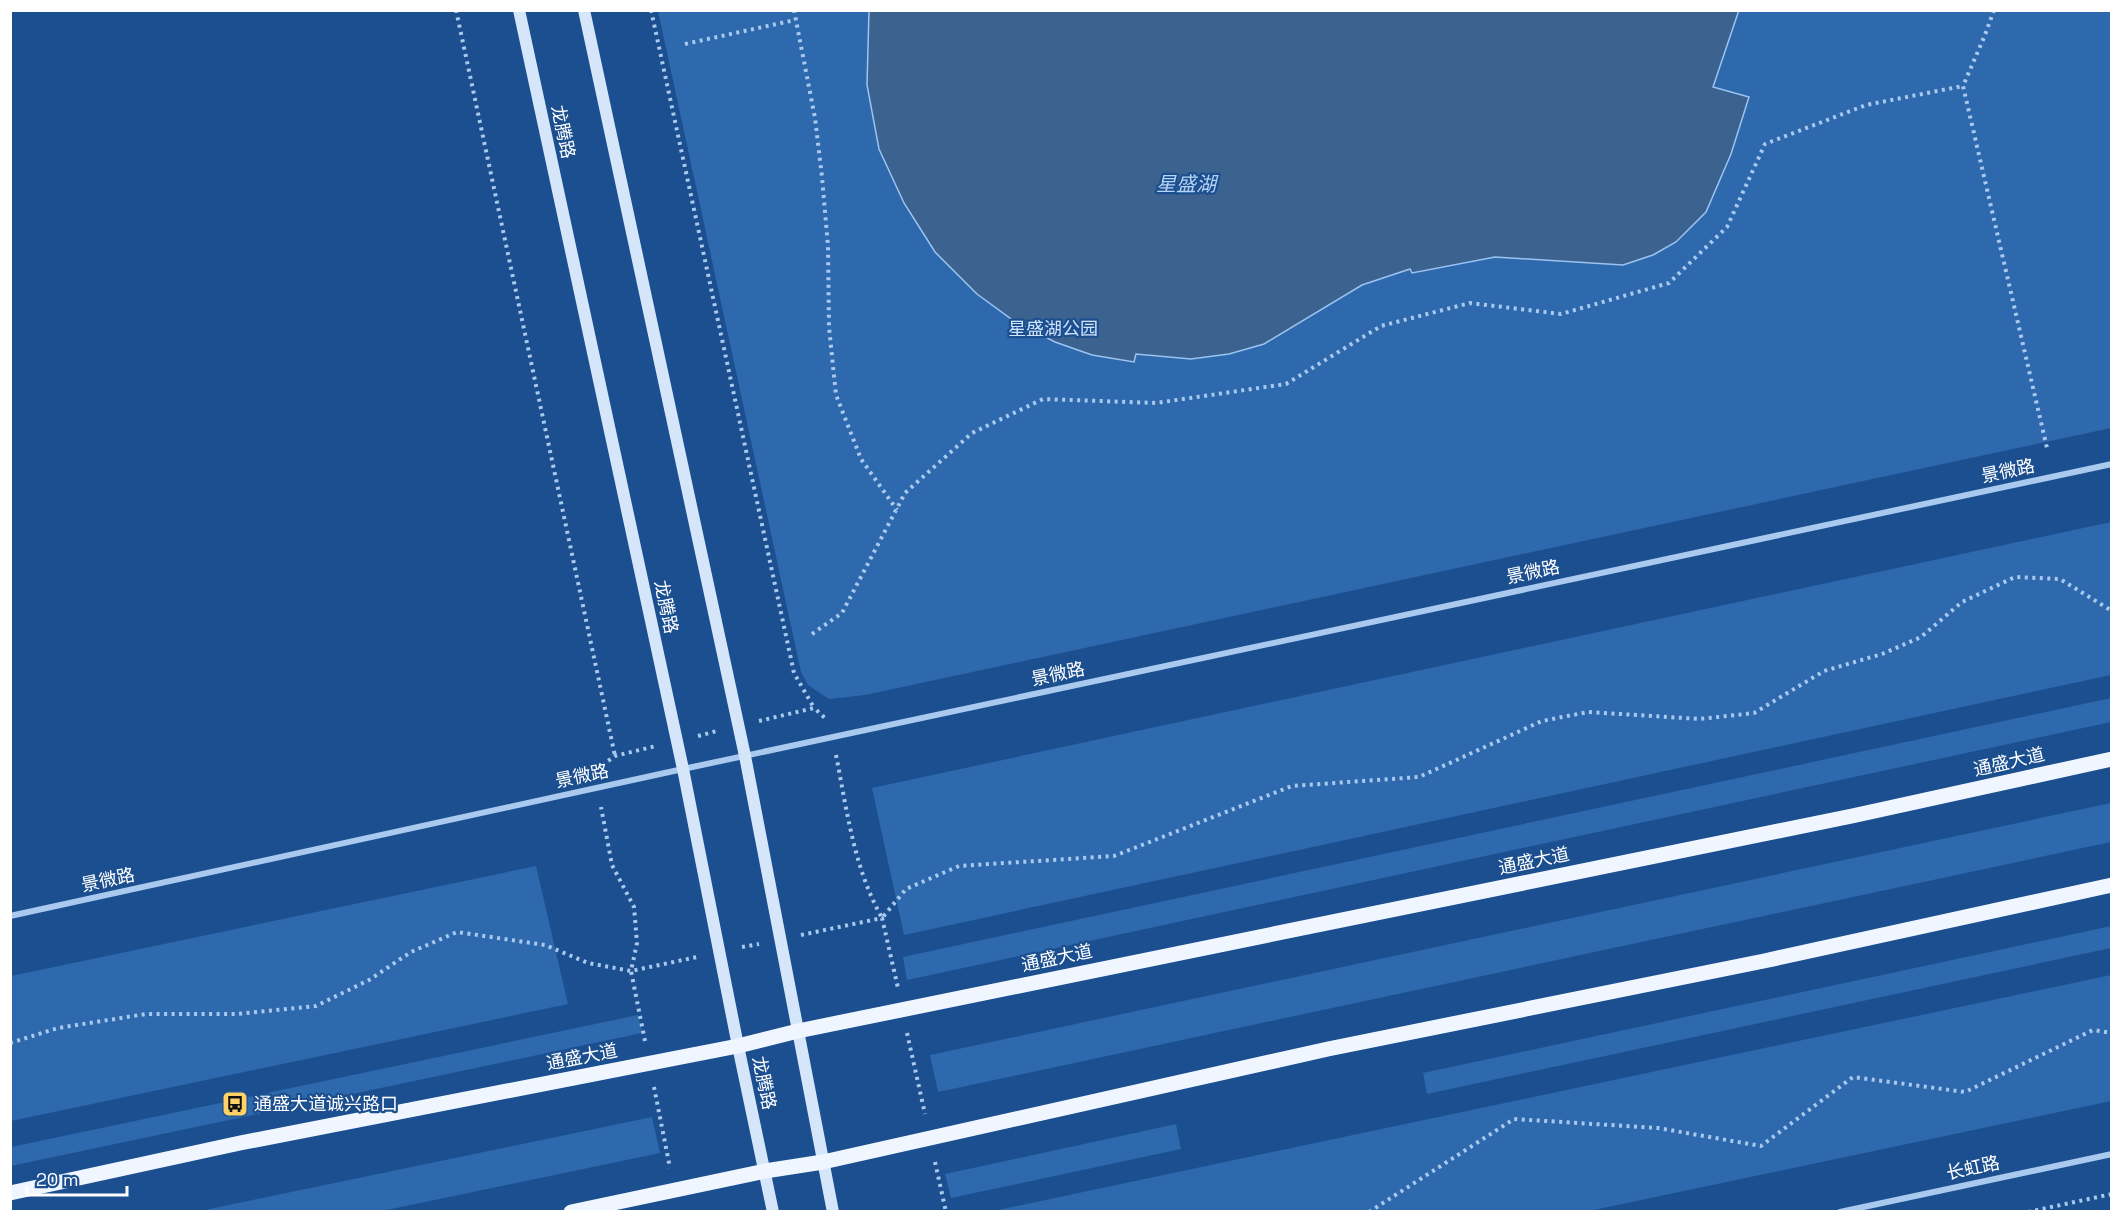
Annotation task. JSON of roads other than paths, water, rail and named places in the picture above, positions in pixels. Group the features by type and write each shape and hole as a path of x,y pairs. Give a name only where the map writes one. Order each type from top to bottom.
{"main road":[{"name":"龙腾路","path":"519,10 683,769 773,1212"},
{"path":"584,10 746,756 833,1212"},
{"name":"通盛大道","path":"10,1193 240,1143 738,1047 798,1031 1852,816 2112,759"},
{"path":"571,1212 765,1171 823,1162 1328,1049 1764,961 2112,885"}],"street":[{"name":"景微路","path":"10,916 683,769 2112,464"},
{"name":"长虹路","path":"1840,1212 2112,1154"}],"water":[{"name":"星盛湖","path":"1739,10 1713,87 1749,97 1731,154 1706,212 1676,242 1653,255 1623,265 1495,257 1412,273 1410,269 1362,285 1264,344 1229,354 1191,359 1136,354 1134,362 1092,355 1055,342 1014,321 977,294 935,252 904,203 879,149 867,85 869,11"}],"place":[{"name":"通盛大道诚兴路口","path":"235,1104"}],"park label":[{"name":"星盛湖公园","path":"1053,329"}]}
